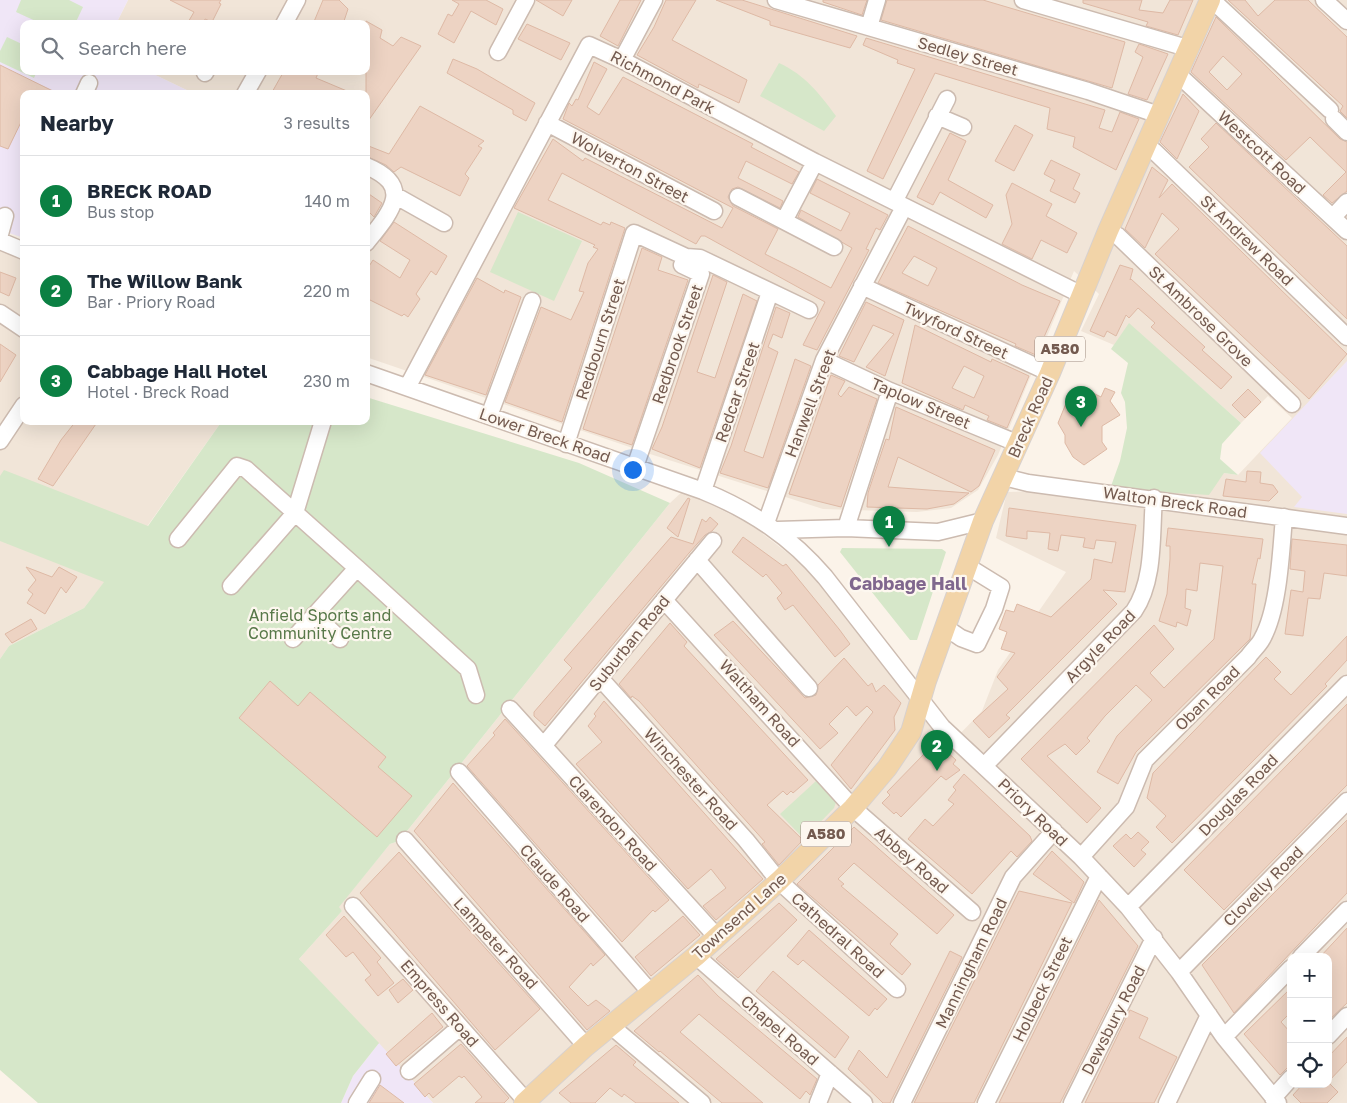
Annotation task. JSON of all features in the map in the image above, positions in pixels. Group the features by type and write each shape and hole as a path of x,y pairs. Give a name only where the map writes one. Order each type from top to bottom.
{"main road":[{"name":"Breck Road","path":"921,701 945,627 983,522 1050,373 1108,231 1187,48 1211,0"},
{"name":"Townsend Lane","path":"529,1101 586,1046 696,956 779,881 853,808 887,768 911,732 921,701"}],"street":[{"path":"286,20 297,0"},
{"path":"498,52 526,0"},
{"path":"622,60 654,0"},
{"name":"Sedley Street","path":"776,0 1088,91 1159,115"},
{"path":"869,27 877,0"},
{"path":"1023,0 1187,48"},
{"path":"1211,0 1332,115 1347,132"},
{"path":"1324,0 1347,21"},
{"name":"Richmond Park","path":"408,386 589,45 622,60 815,162 1082,295"},
{"path":"247,90 256,75"},
{"name":"Westcott Road","path":"1176,75 1183,79 1347,231"},
{"name":"Hanwell Street","path":"772,527 824,360 862,286 937,116 947,99"},
{"path":"937,116 963,127"},
{"name":"Wolverton Street","path":"547,123 714,210"},
{"name":"St Andrew Road","path":"1145,147 1154,151 1347,337"},
{"path":"784,221 815,162"},
{"path":"370,168 390,178 394,185 396,196 381,223 370,238"},
{"path":"396,196 444,223"},
{"path":"738,197 834,247"},
{"path":"1333,217 1347,202"},
{"path":"0,234 5,216"},
{"name":"St Ambrose Grove","path":"1108,231 1118,236 1292,404"},
{"name":"Redbrook Street","path":"634,233 686,257 682,265 701,274 635,467"},
{"name":"Redbourn Street","path":"566,444 634,233"},
{"path":"0,241 20,249"},
{"path":"686,257 700,258 809,310"},
{"name":"Twyford Street","path":"862,286 1050,373"},
{"name":"Redcar Street","path":"703,491 770,292"},
{"path":"489,416 532,301"},
{"path":"0,313 20,326"},
{"name":"Taplow Street","path":"824,360 890,391 1019,444"},
{"name":"Lower Breck Road","path":"370,374 703,491 737,505 772,527"},
{"path":"846,528 890,391"},
{"path":"0,441 20,411"},
{"path":"231,586 295,513 322,425"},
{"path":"178,539 237,466 246,469 468,669 476,695"},
{"name":"Walton Breck Road","path":"1004,477 1028,483 1154,498 1347,526"},
{"name":"Argyle Road","path":"985,765 1134,611 1142,599 1147,582 1154,498"},
{"name":"Oban Road","path":"1081,857 1126,807 1145,760 1248,657 1262,639 1270,616 1280,564 1284,517"},
{"path":"772,527 938,532 983,522"},
{"name":"Priory Road","path":"772,527 811,560 942,727 985,765 1081,857 1128,907 1154,938 1224,1037 1271,1099"},
{"name":"Suburban Road","path":"544,745 713,541"},
{"path":"697,560 809,688"},
{"path":"945,627 961,638 977,644 994,609 1001,587 967,566"},
{"path":"293,639 358,568"},
{"name":"Waltham Road","path":"664,600 853,808"},
{"path":"314,615 340,639"},
{"name":"Winchester Road","path":"600,678 740,834 779,881"},
{"name":"Douglas Road","path":"1128,907 1347,684"},
{"name":"Clarendon Road","path":"510,708 717,937"},
{"name":"Claude Road","path":"459,772 651,993"},
{"name":"Clovelly Road","path":"1179,972 1347,801"},
{"name":"Abbey Road","path":"853,808 972,912"},
{"name":"Manningham Road","path":"902,1103 1013,877 1054,831"},
{"name":"Lampeter Road","path":"405,840 586,1046"},
{"name":"Holbeck Street","path":"986,1103 1098,876"},
{"name":"Cathedral Road","path":"779,881 897,989"},
{"name":"Empress Road","path":"353,906 460,1027 529,1101"},
{"path":"1305,953 1347,910"},
{"name":"Dewsbury Road","path":"1072,1103 1154,938"},
{"name":"Chapel Road","path":"696,956 864,1103"},
{"path":"1224,1037 1287,972"},
{"path":"1167,1103 1209,1015"},
{"path":"1332,1032 1347,1016"},
{"path":"611,1026 702,1103"},
{"path":"409,1072 460,1027"},
{"path":"818,1103 830,1072"},
{"path":"357,1103 372,1079"},
{"path":"1271,1099 1287,1082"}],"shaded area":[{"path":"0,0 128,0 118,20 20,20 20,75 155,75 187,90 20,90 20,237 0,230"},
{"path":"128,0 1347,0 1347,1103 433,1103 299,959 342,911 338,907 390,844 399,841 670,503 683,491 750,524 803,565 955,739 982,711 998,670 1066,572 996,538 1007,492 1110,489 1224,473 1238,475 1292,418 1268,396 1241,423 1129,324 1114,345 1081,331 1099,294 1074,271 998,455 978,490 951,508 917,512 823,509 650,454 370,358 370,90 187,90 155,75 370,75 370,20 118,20"},
{"path":"0,246 20,255 20,425 219,425 136,542 84,608 9,646 0,659"},
{"path":"1347,361 1347,514 1294,507 1302,497 1260,453"},
{"path":"379,1043 433,1103 341,1103 353,1076"}],"green space":[{"path":"21,0 69,0 83,7 77,20 33,20 16,12"},
{"path":"7,37 20,43 20,71 0,62 0,51"},
{"path":"779,63 811,85 836,116 824,131 760,96"},
{"path":"518,212 582,241 554,301 490,272"},
{"path":"1129,323 1241,423 1222,444 1220,459 1238,475 1224,473 1209,495 1110,489 1120,461 1127,428 1125,402 1121,393 1128,363 1111,349"},
{"name":"Anfield Sports and Community Centre","path":"370,398 579,463 670,503 399,841 390,844 339,907 342,911 299,959 379,1043 353,1076 341,1103 38,1103 0,1070 0,659 9,646 84,608 104,582 0,541 0,476 4,470 148,526 219,425 370,425"},
{"path":"842,548 942,549 946,552 917,640 910,640 840,552"},
{"path":"816,781 836,802 834,808 804,839 780,814"}],"building":[{"path":"170,0 221,0 213,20 189,20 194,12"},
{"path":"323,0 339,0 348,9 344,20 315,20"},
{"path":"452,0 486,0 503,9 496,25 471,11 454,43 438,34 448,14 452,16 459,4"},
{"path":"536,0 572,0 563,16"},
{"path":"620,0 641,0 618,46 600,36"},
{"path":"666,0 696,0 672,40 747,80 739,103 699,84 698,88 637,55 654,27"},
{"path":"716,0 742,0 857,36 850,48 770,25 770,21"},
{"path":"823,0 867,0 862,15 823,2"},
{"path":"887,0 983,0 1125,42 1112,88 881,20"},
{"path":"1083,0 1142,0 1139,10 1163,13 1170,0 1193,0 1178,35 1146,26 1148,22 1083,3"},
{"path":"1228,0 1245,0 1258,16 1275,0 1308,0 1347,37 1347,118 1340,111 1343,106"},
{"path":"1216,17 1340,139 1347,142 1347,191 1332,203 1323,195 1346,172 1310,137 1286,160 1191,72","holes":["1223,56 1242,74 1227,90 1209,72"]},
{"path":"370,23 382,30 380,38 393,46 401,37 421,46 370,118 370,90 366,90 366,75 370,75"},
{"path":"527,24 570,43 561,60 518,39"},
{"path":"866,38 1105,110 1099,128 1112,132 1120,112 1139,119 1116,170 1073,147 1075,137 1047,129 1050,108 935,73 883,179 867,171 915,69 897,63 898,60 863,45"},
{"path":"1139,44 1168,54 1147,100 1128,94 1143,57 1135,52"},
{"path":"453,59 477,69 535,103 526,121 513,114 513,110 447,73"},
{"path":"594,62 607,69 587,107 599,115 623,77 753,144 751,147 799,172 792,184 746,161 738,178 783,201 780,208 738,187 732,189 728,197 733,206 778,229 765,254 831,288 852,248 798,217 801,210 841,231 850,213 810,193 817,179 888,215 880,230 876,228 866,249 869,250 817,350 803,345 825,302 705,236 701,236 696,244 562,173 548,200 601,225 603,222 610,225 611,222 625,228 562,422 505,402 541,307 571,320 584,292 579,291 588,263 598,249 593,247 595,245 514,208 553,139 583,161 585,158 722,228 733,208 563,119 569,103 572,106 576,99 578,100"},
{"path":"0,65 51,90 20,90 20,124 8,149 0,146"},
{"path":"282,75 317,75 316,78 344,90 273,90"},
{"path":"1183,94 1199,111 1177,159 1160,142"},
{"path":"420,106 484,141 478,146 482,148 465,174 469,178 460,196 401,167 394,172 386,165 370,158 370,147 389,154"},
{"path":"1216,123 1347,246 1347,319 1189,167 1209,147 1201,139"},
{"path":"1015,125 1033,135 1014,171 995,161"},
{"path":"950,133 966,141 948,180 993,205 986,218 940,192 933,205 917,197"},
{"path":"1051,160 1080,174 1073,189 1080,193 1075,203 1050,191 1055,180 1044,174"},
{"path":"1152,167 1168,180 1159,198 1172,184 1347,354 1309,399 1155,254 1179,229 1162,213 1145,248 1125,229"},
{"path":"1012,183 1052,204 1046,216 1077,233 1067,253 1041,240 1032,259 1002,244 1012,224 1006,195"},
{"path":"370,195 382,203 374,217 370,213"},
{"path":"394,222 447,256 436,275 431,271 416,294 420,299 408,317 404,314 402,316 370,300 370,265 373,260 400,278 410,260 380,241"},
{"path":"908,226 1022,285 1060,301 1036,355 1015,346 1016,344 878,283","holes":["914,256 937,268 928,286 902,273"]},
{"path":"642,248 662,257 658,270 688,280 632,445 583,429"},
{"path":"1120,265 1133,269 1130,280 1205,347 1202,350 1232,377 1221,389 1151,327 1155,323 1138,308 1129,318 1126,315 1116,336 1107,331 1104,337 1090,331"},
{"path":"0,272 16,278 9,296 0,292"},
{"path":"713,275 727,282 697,372 715,378 743,294 757,301 700,468 652,449 662,427"},
{"path":"477,278 504,293 505,290 521,297 486,395 425,375"},
{"path":"866,302 904,320 885,376 866,367 894,334 873,325 854,362 839,356"},
{"path":"776,307 790,313 782,338 773,334 768,347 778,352 744,451 763,458 795,359 811,366 768,488 720,473 731,446"},
{"path":"915,325 991,362 992,359 1029,376 1007,428 987,420 989,416 965,405 963,410 902,383","holes":["964,366 984,376 974,398 952,388"]},
{"path":"0,344 16,355 0,382"},
{"path":"831,375 845,381 838,394 841,397 849,387 877,399 841,507 789,494"},
{"path":"1105,388 1115,392 1110,401 1120,415 1102,426 1102,442 1107,449 1084,465 1073,457 1065,443 1065,435 1058,423 1067,401 1083,408 1091,392 1101,397"},
{"path":"1248,389 1261,402 1245,418 1232,405"},
{"path":"896,407 995,450 979,486 971,492 898,457 888,487 969,493 954,504 927,509 867,507 868,493 886,439 889,440"},
{"path":"73,425 95,425 53,486 38,479 61,440"},
{"path":"1247,471 1261,472 1260,483 1273,485 1278,492 1269,501 1223,496 1226,479 1246,482"},
{"path":"688,498 690,499 678,537 667,528"},
{"path":"1009,508 1136,525 1125,592 1103,590 1117,604 1006,715 1010,718 989,738 973,721 1008,689 997,677 1015,653 1001,649 1007,632 999,629 1006,610 1014,612 1017,604 1051,617 1091,579 1094,559 1112,563 1116,542 1096,540 1094,549 1083,547 1085,538 1061,535 1058,551 1048,549 1050,533 1027,531 1027,539 1006,536"},
{"path":"710,517 718,524 689,553 545,726 534,716 534,712 572,668 564,660 671,537 693,544 702,519 706,522"},
{"path":"1168,528 1263,539 1260,559 1258,558 1252,584 1256,584 1250,639 1136,752 1118,784 1097,772 1117,736 1152,700 1136,685 1105,716 1087,738 1090,741 1076,755 1065,744 1047,756 1101,808 1087,823 1021,759 1154,625 1174,649 1150,673 1164,688 1214,639 1223,566 1200,563 1197,591 1186,589 1185,608 1191,610 1187,626 1177,622 1176,627 1159,621 1167,594 1170,559 1170,546 1166,546"},
{"path":"743,537 783,566 786,564 850,644 835,657 793,605 785,610 777,598 782,593 766,574 763,577 732,552"},
{"path":"1292,539 1347,545 1347,576 1324,573 1320,599 1308,598 1303,636 1285,634 1291,590 1303,592 1305,571 1290,569"},
{"path":"26,567 52,577 59,567 77,577 66,593 61,587 45,614 27,603 33,594 28,590 36,580"},
{"path":"31,619 37,629 12,643 5,634"},
{"path":"733,621 805,698 816,695 818,685 844,658 868,686 872,683 876,692 884,685 901,703 894,717 895,730 851,789 831,765 873,712 867,706 856,716 847,706 829,724 838,733 820,749 714,635"},
{"path":"670,623 687,642 684,646 808,780 793,793 791,791 787,795 783,791 767,805 803,840 779,865 762,844 765,842 639,701 632,696 631,698 619,684"},
{"path":"1347,636 1347,660 1325,684 1327,686 1172,843 1156,827 1166,816 1147,798 1153,773 1266,657 1281,672 1274,679 1291,695"},
{"path":"270,681 298,706 310,692 386,757 378,767 412,796 377,837 239,718"},
{"path":"604,701 763,879 716,920 703,906 726,888 711,869 688,889 576,764 602,742 588,726"},
{"path":"1347,704 1347,785 1224,910 1184,870"},
{"path":"505,719 669,900 655,912 653,910 622,942 467,766 495,735 493,733"},
{"path":"935,748 946,751 956,760 953,764 960,770 946,780 941,776 901,817 896,812 894,814 882,803 890,795 887,792 926,752"},
{"path":"964,774 1030,836 1032,841 1017,857 1011,851 972,894 908,839 925,819 933,826 954,804 948,800 956,790 953,787"},
{"path":"453,783 605,955 593,966 591,963 569,987 588,1006 596,1000 610,1011 587,1030 414,831"},
{"path":"1347,820 1347,893 1290,953 1287,953 1287,957 1234,1013 1202,965"},
{"path":"854,827 954,915 937,934 854,863 838,879 844,884 841,886 898,934 890,944 911,964 902,975 797,884"},
{"path":"1138,832 1149,842 1141,850 1146,854 1134,867 1113,846 1126,834 1131,839"},
{"path":"1052,851 1084,882 1074,903 1033,874"},
{"path":"399,852 540,1009 495,1050 360,893"},
{"path":"1019,891 1072,903 974,1103 914,1103"},
{"path":"1099,900 1138,946 1060,1103 999,1103"},
{"path":"779,903 797,920 738,978 716,959"},
{"path":"344,916 381,958 377,962 394,983 378,996 365,980 371,975 353,952 346,957 326,935"},
{"path":"683,916 700,935 651,976 635,957"},
{"path":"1347,928 1347,1003 1332,1017 1332,953 1324,953"},
{"path":"809,930 887,999 877,1010 875,1008 869,1016 803,960 798,965 787,956"},
{"path":"950,951 962,957 890,1103 883,1103 848,1069 859,1050 887,1078"},
{"path":"773,971 849,1037 835,1058 756,991"},
{"path":"698,975 718,996 817,1079 810,1095 806,1091 800,1099 699,1014 680,1032 763,1103 722,1103 634,1031"},
{"path":"403,979 413,990 398,1003 389,990"},
{"path":"1287,992 1287,1016 1281,1022 1287,1029 1287,1068 1280,1075 1244,1034"},
{"path":"1130,1010 1148,1018 1139,1038 1177,1057 1154,1103 1085,1103"},
{"path":"432,1013 443,1027 396,1066 386,1054"},
{"path":"1347,1037 1347,1062 1332,1078 1332,1053"},
{"path":"461,1044 509,1098 504,1103 475,1103 482,1097 464,1076 462,1078 459,1076 433,1098 429,1093 425,1097 414,1084"},
{"path":"616,1045 636,1062 633,1065 679,1103 636,1103 624,1094 622,1097 610,1088 595,1103 571,1103 559,1093"},
{"path":"380,1085 404,1103 369,1103"},
{"path":"1332,1086 1338,1092 1327,1103 1301,1103 1293,1095 1299,1088 1332,1088"}],"place":[{"name":"Cabbage Hall Hotel","path":"1081,427"},
{"name":"BRECK ROAD","path":"889,547"},
{"name":"The Willow Bank","path":"937,771"}],"district":[{"name":"Cabbage Hall","path":"908,584"}]}
